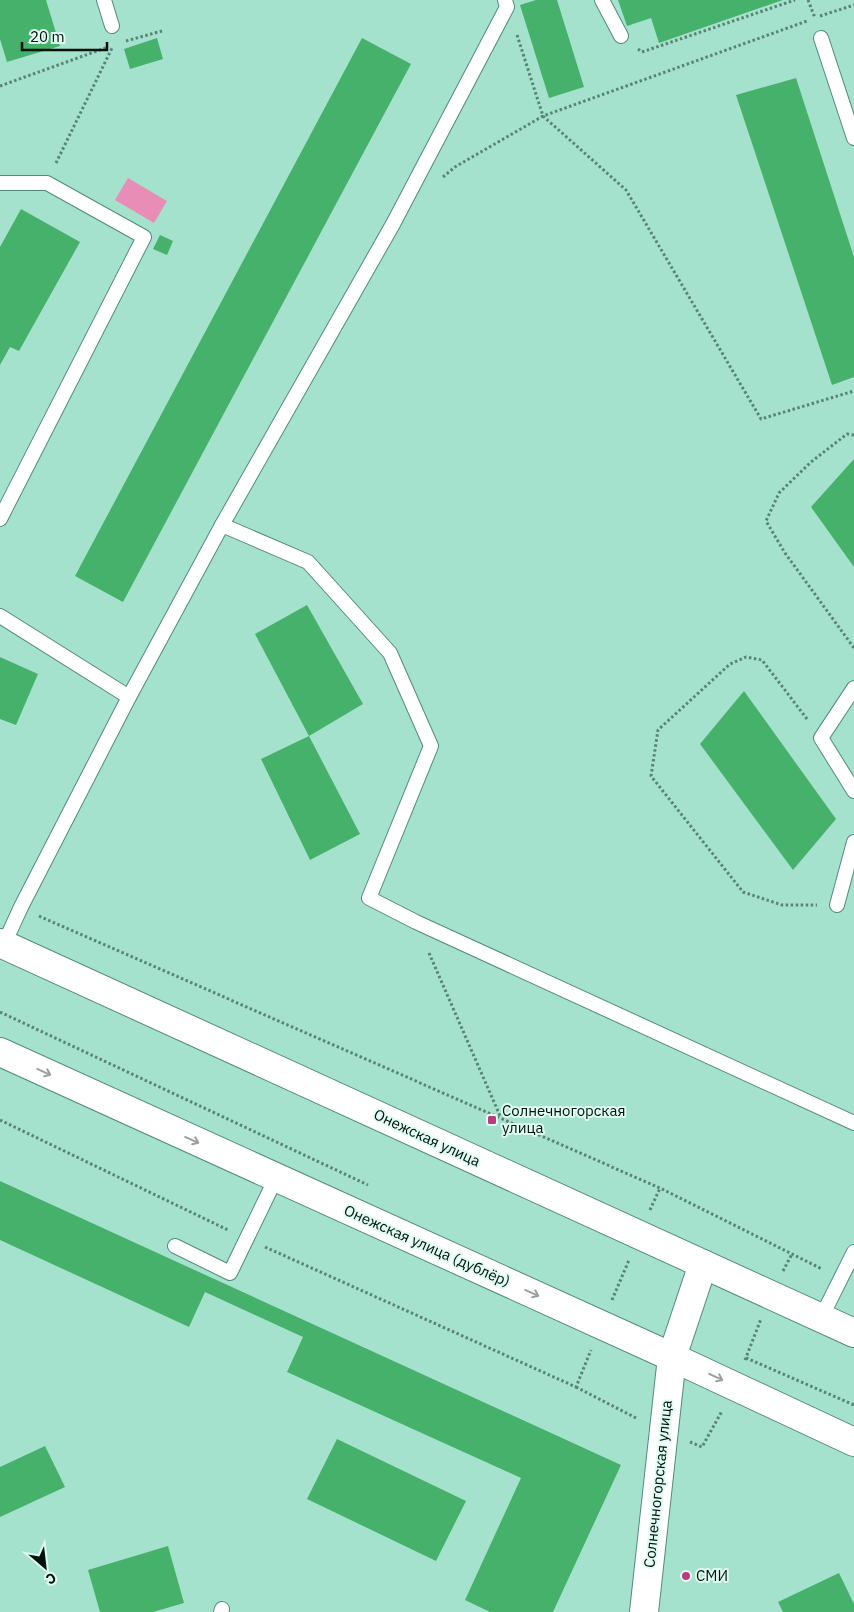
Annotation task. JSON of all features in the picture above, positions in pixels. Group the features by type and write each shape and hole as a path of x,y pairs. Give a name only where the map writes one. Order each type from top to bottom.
{"street":[{"name":"Онежская улица","path":"2,943 854,1333"},
{"name":"Онежская улица (дублёр)","path":"0,1052 672,1356 854,1442"},
{"name":"Солнечногорская улица","path":"644,1612 672,1356 703,1264"}],"lane":[{"path":"104,0 112,26"},
{"path":"602,0 621,36"},
{"path":"2,943 129,697 222,525 393,224 506,3"},
{"path":"821,38 854,138"},
{"path":"0,182 46,183 144,237 0,519"},
{"path":"222,525 308,562 390,653 431,746 369,898 416,922 854,1123"},
{"path":"0,616 129,697"},
{"path":"854,688 821,738 854,791"},
{"path":"837,905 854,842"},
{"path":"175,1246 230,1273 276,1178"},
{"path":"821,1318 854,1252"}],"path":[{"path":"621,36 642,52 795,0"},
{"path":"808,0 815,18"},
{"path":"506,3 543,116 626,190 761,419 854,391"},
{"path":"441,179 455,167 543,116 854,5"},
{"path":"46,183 113,45 112,26"},
{"path":"0,86 113,45 162,31"},
{"path":"854,435 847,434 811,462 779,493 766,520 785,553 854,648"},
{"path":"821,738 762,660 746,657 730,664 658,730 651,776 743,892 782,905 837,905"},
{"path":"21,907 660,1188 841,1278"},
{"path":"416,922 502,1118"},
{"path":"0,1012 369,1186"},
{"path":"0,1120 247,1239 576,1387 660,1188"},
{"path":"702,1447 736,1386 770,1294 792,1254"},
{"path":"746,1358 854,1405"}],"shaded area":[{"path":"128,178 167,201 154,223 115,200"}],"building":[{"path":"0,0 46,0 60,46 7,62 0,39"},
{"path":"536,0 557,0 584,87 549,98 520,5"},
{"path":"618,0 783,0 659,43 651,18 627,26"},
{"path":"157,38 163,59 130,69 124,49"},
{"path":"362,38 411,64 123,602 75,576"},
{"path":"796,78 854,257 854,377 832,385 736,95"},
{"path":"21,209 80,242 19,351 10,347 0,365 0,247"},
{"path":"160,235 173,241 167,255 153,249"},
{"path":"854,459 854,567 811,507"},
{"path":"307,605 363,704 309,736 255,634"},
{"path":"0,657 38,674 16,725 0,719"},
{"path":"744,691 836,819 793,870 700,744"},
{"path":"309,736 360,834 310,860 261,759"},
{"path":"0,1181 621,1465 553,1612 490,1612 465,1600 521,1478 287,1372 303,1337 205,1292 189,1327 0,1240"},
{"path":"337,1439 466,1501 436,1561 307,1499"},
{"path":"45,1446 65,1487 0,1517 0,1467"},
{"path":"168,1546 184,1603 153,1612 100,1612 88,1570"},
{"path":"839,1573 854,1604 854,1612 783,1612 778,1602"}],"place":[{"name":"Солнечногорская улица","path":"492,1120"},
{"name":"СМИ","path":"686,1576"}]}
